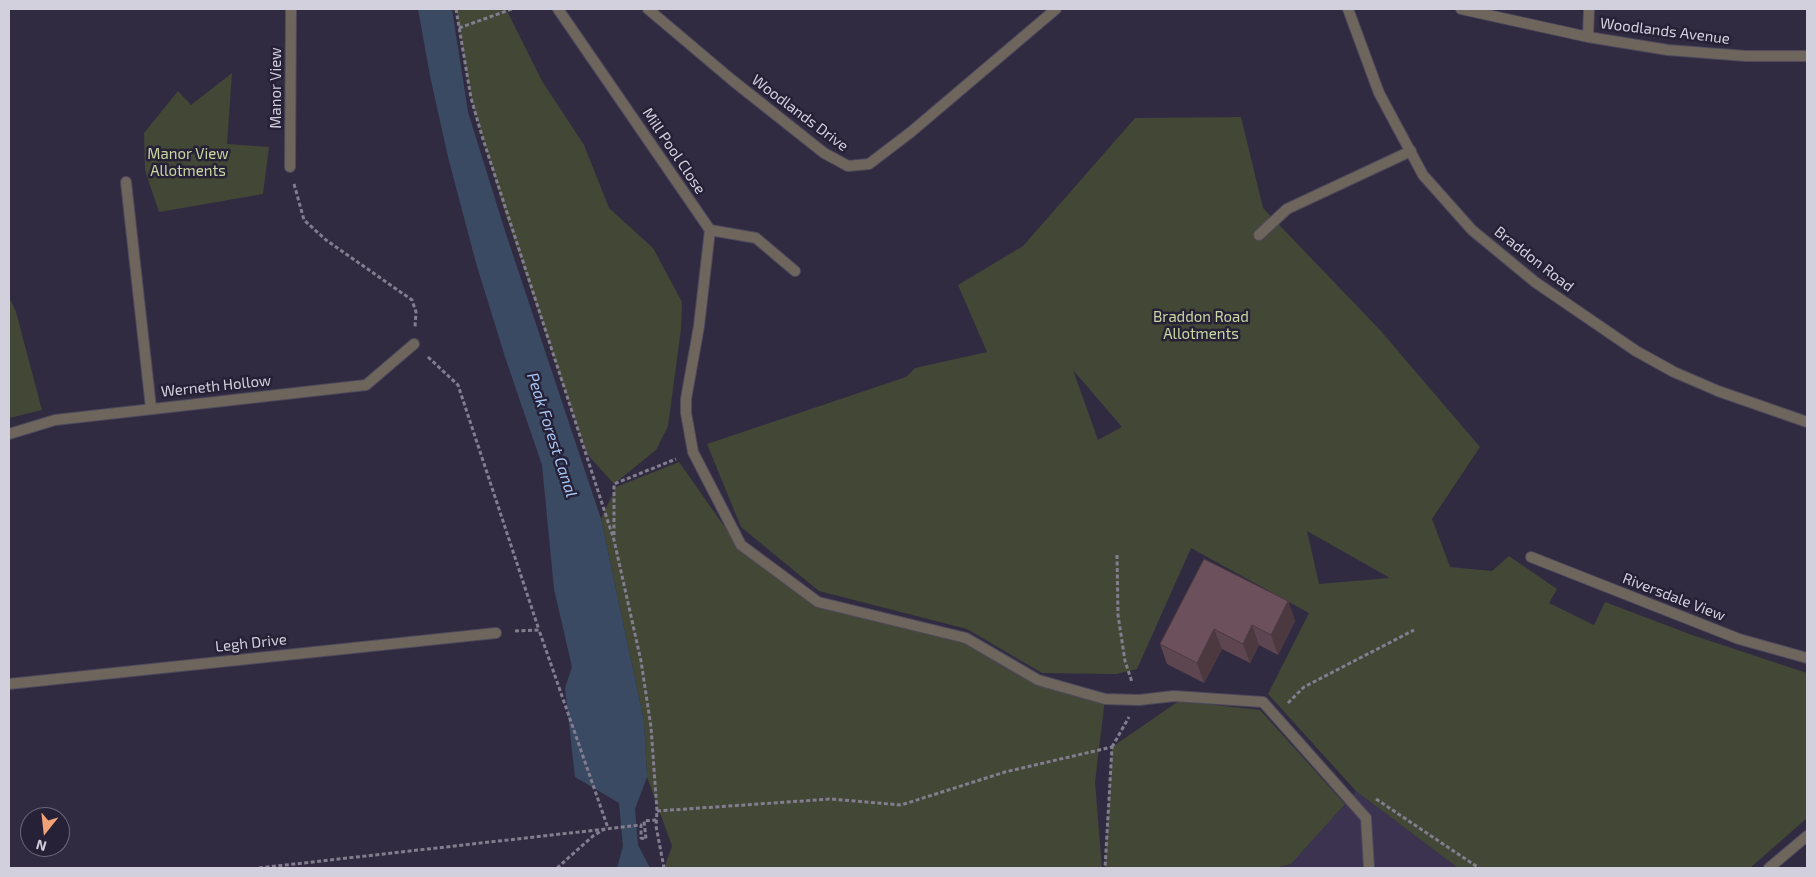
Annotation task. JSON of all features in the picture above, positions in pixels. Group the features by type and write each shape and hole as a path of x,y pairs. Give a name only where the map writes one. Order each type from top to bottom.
{"street":[{"name":"Manor View","path":"290,167 291,9"},
{"name":"Mill Pool Close","path":"558,9 710,230"},
{"name":"Woodlands Drive","path":"648,9 732,80 824,153 848,166 869,164 911,132 1056,9"},
{"name":"Braddon Road","path":"1348,9 1379,93 1424,175 1472,230 1535,282 1628,346 1674,372 1718,391 1807,422"},
{"name":"Woodlands Avenue","path":"1461,9 1588,37 1668,50 1746,56 1807,56"},
{"path":"1588,37 1589,9"},
{"path":"1259,235 1287,210 1411,151"},
{"path":"126,182 151,408"},
{"path":"795,271 756,238 710,230 699,326 686,399 686,413 693,452 741,545 818,602 966,638 1038,680 1105,700 1138,700 1174,696 1262,702 1366,818 1369,868"},
{"name":"Werneth Hollow","path":"9,434 55,420 366,385 414,344"},
{"name":"Riversdale View","path":"1531,557 1739,639 1807,658"},
{"name":"Legh Drive","path":"9,684 496,633"},
{"path":"1768,868 1807,836"}],"path":[{"path":"456,9 471,98 482,136 614,540 641,661 651,727 656,820 664,868"},
{"path":"459,28 512,9"},
{"path":"290,167 304,220 326,240 412,300 416,312 414,344 458,385 539,630 608,828"},
{"path":"614,540 614,484 693,452"},
{"path":"1105,868 1112,747 1138,700 1125,661 1118,615 1117,555"},
{"path":"496,633 539,630"},
{"path":"1304,687 1414,630"},
{"path":"657,811 831,799 902,804 1005,772 1112,747"},
{"path":"1368,794 1479,868"},
{"path":"260,868 641,825 641,838 646,839 644,821 656,820"},
{"path":"558,868 592,836 608,828"}],"shaded area":[{"path":"1356,791 1458,868 1274,868 1291,864"}],"green space":[{"path":"456,9 506,9 542,81 584,145 609,208 653,248 682,302 681,329 668,426 656,450 614,484 586,453 505,213 471,98"},
{"name":"Manor View Allotments","path":"232,73 227,144 269,147 263,194 159,212 145,170 144,133 178,91 191,105"},
{"name":"Braddon Road Allotments","path":"1241,117 1263,208 1380,330 1480,447 1432,519 1450,567 1492,571 1509,556 1557,589 1549,603 1594,625 1605,602 1692,635 1807,673 1807,818 1750,868 1458,868 1356,791 1268,694 1309,613 1191,548 1137,669 1116,674 1042,673 967,629 819,591 741,527 707,444 906,377 915,368 987,352 958,285 1023,246 1135,118","holes":["1073,370 1122,427 1098,440","1307,531 1390,578 1319,584"]},
{"path":"9,297 16,312 42,410 9,418"},
{"path":"679,462 741,550 814,605 888,619 966,638 1038,680 1105,699 1095,782 1102,868 664,868 672,846 647,777 644,721 601,519 616,487"},
{"path":"1179,701 1260,710 1345,804 1291,864 1274,868 1105,868 1112,747"}],"water":[{"name":"Peak Forest Canal","path":"418,9 452,9 468,112 506,234 601,519 644,721 647,777 635,809 638,845 650,868 617,868 623,846 619,803 575,777 565,688 572,667 554,589 542,465 505,357 476,263 448,157 430,76"}],"building":[{"path":"1204,559 1288,601 1271,635 1252,625 1243,644 1214,629 1197,663 1160,644"}]}
